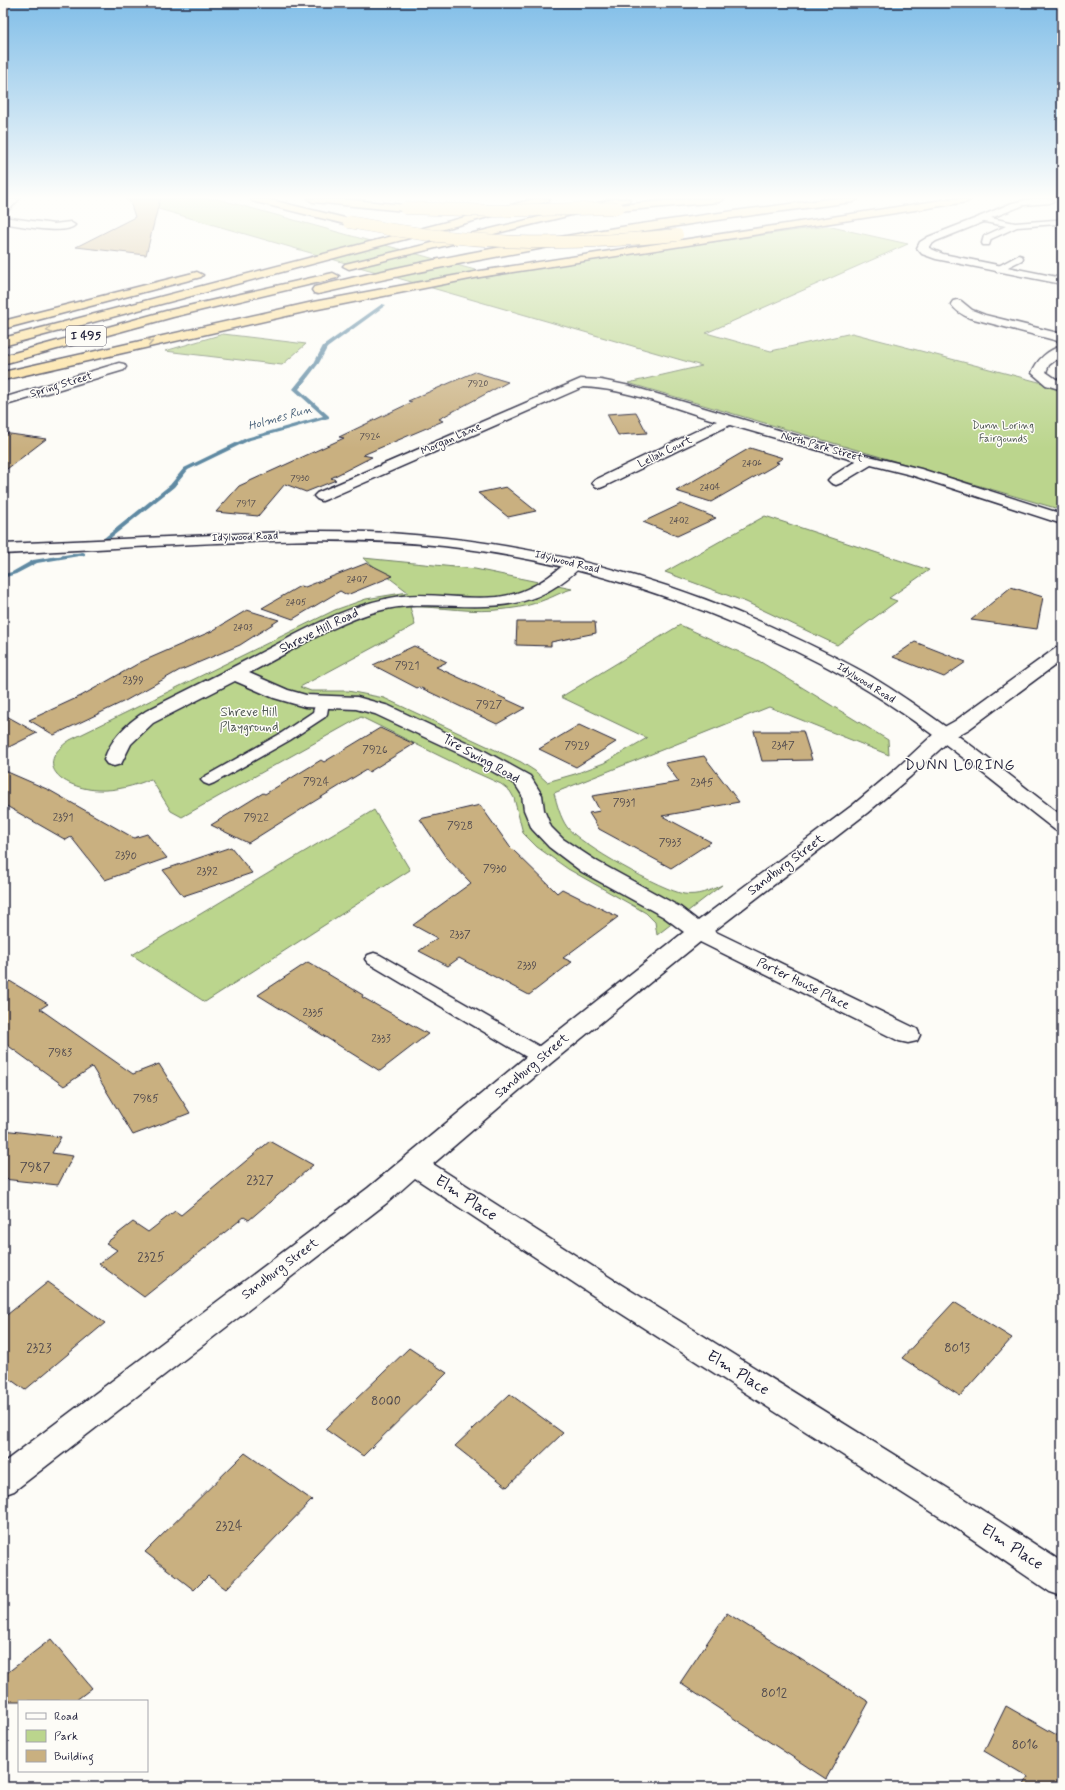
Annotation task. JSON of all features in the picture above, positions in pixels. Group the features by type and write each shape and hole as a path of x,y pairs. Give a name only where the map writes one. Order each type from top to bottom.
{"highway":[{"name":"I 495","path":"3,325 167,283"},
{"name":"I 495","path":"3,342 228,283"},
{"path":"181,295 235,283"},
{"path":"170,314 287,283"},
{"name":"I 495","path":"3,360 170,314 303,283"},
{"path":"215,315 348,283"},
{"path":"3,376 313,306 435,283"},
{"name":"I 495","path":"3,372 185,323"}],"street":[{"path":"957,304 960,309 981,318 1062,338"},
{"path":"1062,350 1049,358 1039,368 1039,373 1043,378 1062,386"},
{"name":"Spring Street","path":"3,402 120,366"},
{"name":"North Park Street","path":"581,383 619,387 729,420 916,472 1062,519"},
{"name":"Morgan Lane","path":"322,496 581,383"},
{"name":"Lellah Court","path":"600,483 729,420"},
{"path":"836,480 869,460"},
{"name":"Idylwood Road","path":"3,549 200,539 336,535 440,540 532,553 625,576 680,594 777,635 866,681 944,735 1062,826"},
{"name":"Shreve Hill Road","path":"114,760 115,752 121,742 142,722 153,714 235,674 339,620 374,606 404,601 498,601 517,598 557,579 575,563"},
{"name":"Sandburg Street","path":"3,1481 415,1165 542,1057 698,932 860,808 904,772 944,735 962,725 1062,652"},
{"name":"Tire Swing Road","path":"235,674 281,694 305,701 357,703 382,710 474,753 523,780 532,795 534,810 542,829 556,844 590,867 672,912 698,932"},
{"name":"Porter House Place","path":"698,932 908,1035"},
{"name":"Elm Place","path":"415,1165 610,1292 954,1509 1062,1580"}],"lane":[{"path":"209,780 285,737 320,714 322,702"},
{"path":"374,959 542,1057"}],"green space":[{"name":"Dunn Loring Fairgounds","path":"413,283 821,283 706,333 771,351 852,333 1062,388 1062,510 628,383 702,366"},
{"path":"223,334 306,344 282,365 165,351"},
{"path":"765,516 929,570 889,598 897,601 837,645 746,602 665,572"},
{"name":"Shreve Hill Playground","path":"363,558 475,569 572,589 548,599 510,609 481,611 410,607 415,625 300,687 311,691 348,691 384,698 521,762 535,771 547,782 575,774 604,763 647,738 561,697 680,625 759,661 888,740 889,755 769,707 554,793 561,815 567,827 575,835 622,866 673,891 684,894 699,894 722,885 657,935 655,922 646,913 568,869 537,847 523,833 514,798 510,791 501,784 452,762 361,717 182,817 171,811 151,779 125,788 97,790 74,785 64,780 57,774 53,767 53,758 70,740 335,610 366,599 408,592"},
{"path":"374,810 410,870 205,1002 132,955"}],"building":[{"path":"475,372 508,382 439,419 443,421 363,455 372,457 331,478 336,480 306,492 285,484 258,516 216,512 239,486 344,438 339,437 412,402 408,401"},
{"path":"636,412 647,433 618,435 607,414"},
{"path":"3,433 46,439 3,472"},
{"path":"750,448 783,458 776,462 779,463 711,502 676,491"},
{"path":"506,487 536,511 508,517 478,493"},
{"path":"681,504 716,518 677,536 643,522"},
{"path":"367,563 393,576 347,595 340,591 293,619 262,608 300,586 305,587"},
{"path":"1011,587 1043,597 1037,629 971,620"},
{"path":"247,610 279,620 240,645 180,670 125,701 54,735 29,720 81,696 141,662 212,631"},
{"path":"517,622 595,622 596,633 551,642 551,646 516,645"},
{"path":"915,642 966,662 944,677 893,657"},
{"path":"414,646 447,662 436,667 525,708 497,724 419,687 417,688 373,665"},
{"path":"3,714 37,733 3,750"},
{"path":"579,725 616,742 576,767 539,749"},
{"path":"380,728 414,744 369,772 366,770 248,843 211,825 263,793 265,794 321,760 324,762"},
{"path":"754,731 803,731 812,760 762,761"},
{"path":"704,756 739,802 662,816 711,842 671,868 599,829 589,813 600,811 592,796 679,782 665,763"},
{"path":"3,770 49,790 134,838 147,834 167,858 105,880 71,837 66,840 3,804"},
{"path":"480,805 510,847 557,893 562,889 618,917 563,958 572,962 529,995 459,958 448,966 419,951 437,938 413,925 471,883 445,856 420,819"},
{"path":"231,847 252,873 183,896 163,870"},
{"path":"308,962 363,995 362,997 428,1034 380,1071 258,995"},
{"path":"3,977 48,1004 40,1009 133,1074 159,1064 190,1113 133,1135 92,1067 64,1086 3,1042"},
{"path":"3,1130 61,1137 52,1153 73,1156 58,1185 3,1179"},
{"path":"270,1141 313,1165 249,1220 244,1217 144,1297 99,1264 117,1250 106,1243 133,1222 148,1232 175,1211 181,1215"},
{"path":"48,1282 105,1323 25,1390 3,1374 3,1318"},
{"path":"954,1302 1012,1338 960,1396 902,1358"},
{"path":"409,1348 447,1373 363,1456 325,1429"},
{"path":"510,1394 563,1433 507,1487 455,1446"},
{"path":"245,1453 312,1500 226,1589 208,1576 194,1590 145,1552"},
{"path":"727,1613 869,1702 826,1779 680,1683"},
{"path":"51,1639 92,1688 76,1700 3,1701 3,1676"},
{"path":"1006,1706 1062,1738 1062,1787 1023,1787 1028,1777 984,1751"}],"waterway":[{"name":"Holmes Run","path":"106,539 172,486 186,469 248,439 327,417 296,389 316,363 325,347 384,305"},
{"name":"Holmes Run","path":"3,576 14,573 35,561 83,554"}],"district":[{"name":"DUNN LORING","path":"960,766"}]}
